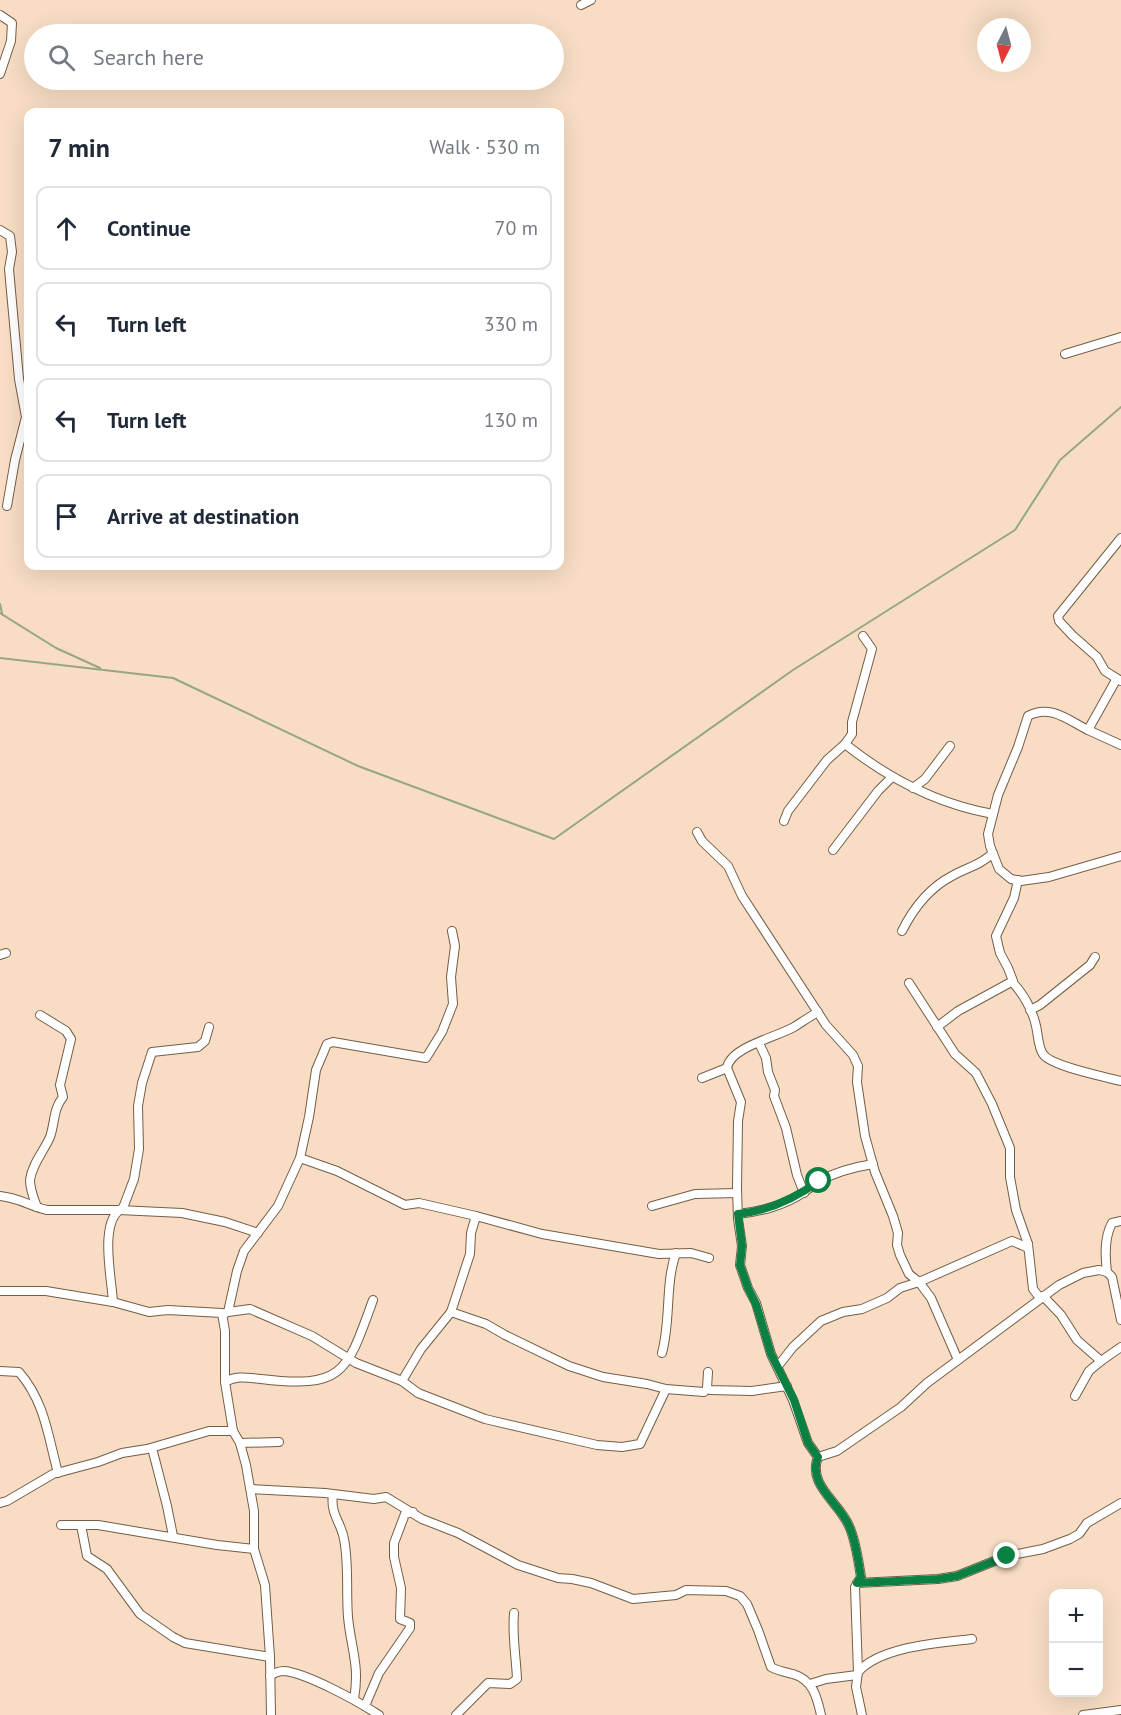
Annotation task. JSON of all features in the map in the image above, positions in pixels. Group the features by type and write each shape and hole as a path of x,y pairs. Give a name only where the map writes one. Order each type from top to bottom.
{"street":[{"path":"581,5 591,0"},
{"path":"0,15 12,23 11,41 0,74"},
{"path":"0,230 10,236 12,252 9,269 19,379 24,406"},
{"path":"1065,354 1121,338"},
{"path":"7,506 24,425"},
{"path":"1088,730 1119,680 1105,671 1088,648 1072,636 1059,621 1058,616 1121,538"},
{"path":"784,821 788,811 827,759 845,744 852,734 852,722 872,649 863,636"},
{"path":"1121,745 1052,711 1035,712 1028,716 998,795 988,834 999,868 1011,879 1049,877 1121,856"},
{"path":"845,744 864,759 913,788 947,803 993,814"},
{"path":"913,788 925,779 950,746"},
{"path":"833,850 878,791 892,777"},
{"path":"697,832 702,841 728,866 742,896 826,1025 853,1055 858,1066 857,1082 860,1103 873,1164 898,1233 897,1245 900,1256 909,1274 919,1282 931,1298 958,1360"},
{"path":"902,931 925,896 951,876 978,864 993,853"},
{"path":"1018,880 1014,898 996,936 999,953 1011,975 1012,982 1020,990 1036,1023 1042,1053 1049,1059 1086,1073 1121,1081"},
{"path":"271,1715 265,1585 254,1549 254,1511 251,1490 240,1443 233,1431 225,1382 225,1314 244,1251 278,1206 300,1158 316,1070 327,1044 333,1042 426,1058 442,1032 453,1004 451,977 455,946 452,931"},
{"path":"1030,1010 1040,1005 1089,965 1095,957"},
{"path":"937,1027 958,1011 1012,982"},
{"path":"909,983 956,1054 976,1073 1010,1148 1010,1177 1016,1210 1028,1244 1033,1289 1061,1316 1077,1340 1101,1361"},
{"path":"702,1078 727,1068 732,1057 794,1027 818,1012"},
{"path":"38,1208 32,1196 30,1180 50,1136 55,1113 63,1097 60,1085 71,1039 66,1031 40,1015"},
{"path":"113,1302 107,1242 114,1218 123,1208 134,1179 139,1149 138,1106 142,1083 152,1052 198,1047 205,1041 209,1026"},
{"path":"759,1042 766,1058 768,1072 775,1090 774,1096 786,1128 797,1175 804,1193"},
{"path":"727,1068 741,1102 738,1121 737,1193 742,1246 740,1265 756,1304 771,1354 787,1386 808,1443 818,1457"},
{"path":"300,1158 337,1171 405,1205 419,1203 542,1234 659,1254 691,1253 709,1258"},
{"path":"738,1214 753,1213 768,1208 804,1193 819,1181 851,1167 873,1164"},
{"path":"652,1206 695,1194 737,1193"},
{"path":"0,1196 24,1200 38,1208 54,1210 182,1213 225,1222 258,1233"},
{"path":"402,1381 421,1349 451,1312 470,1254 471,1233 476,1216"},
{"path":"1121,1221 1112,1223 1109,1229 1105,1257 1121,1320"},
{"path":"778,1366 793,1347 821,1321 843,1312 862,1309 887,1298 900,1288 919,1282 1012,1241 1026,1247 1028,1244"},
{"path":"662,1353 668,1328 671,1268 676,1253"},
{"path":"818,1457 837,1451 901,1407 927,1383 1059,1285 1083,1273 1099,1270 1107,1272"},
{"path":"0,1291 46,1291 113,1302 149,1312 215,1311 225,1314 250,1309 312,1336 356,1363 402,1381 418,1393 484,1419 597,1445 622,1447 640,1443 666,1389"},
{"path":"225,1382 240,1377 280,1382 316,1382 333,1376 350,1358 373,1300"},
{"path":"451,1312 486,1324 569,1366 603,1377 666,1389 704,1392"},
{"path":"1075,1396 1089,1371 1121,1347"},
{"path":"0,1371 19,1372 42,1407 58,1473"},
{"path":"708,1372 707,1388 710,1390 752,1391 787,1386"},
{"path":"0,1503 58,1473 122,1453 152,1448 209,1431 233,1431"},
{"path":"240,1443 279,1442"},
{"path":"152,1448 168,1506 173,1536"},
{"path":"818,1457 815,1466 817,1481 849,1526 861,1577 855,1587 858,1674 856,1687 862,1715"},
{"path":"251,1490 374,1499 386,1497 422,1519 458,1533 518,1565 558,1578 591,1583 633,1599 676,1595 686,1590 733,1593 740,1596 747,1604 771,1666 796,1675 810,1684 821,1715"},
{"path":"333,1495 335,1518 344,1537 349,1619 357,1661 354,1699"},
{"path":"857,1583 957,1576 1007,1556 1043,1549 1070,1539 1079,1534 1087,1523 1121,1503"},
{"path":"365,1706 379,1673 410,1628 410,1623 400,1619 401,1588 394,1557 394,1543 405,1514 413,1512"},
{"path":"61,1525 98,1525 254,1549"},
{"path":"81,1525 87,1556 107,1569 140,1614 149,1621 185,1642 270,1657"},
{"path":"456,1715 488,1683 510,1684 517,1679 513,1646 514,1613"},
{"path":"810,1684 858,1674 864,1666 896,1651 972,1639"},
{"path":"270,1676 283,1671 304,1677 354,1699 379,1715"},
{"path":"1083,1715 1121,1710"}],"waterway":[{"path":"0,658 173,678 358,766 554,839 793,670 1015,530 1060,460 1121,407"},
{"path":"0,604 2,613"},
{"path":"0,613 56,648 100,668"}],"route":[{"path":"819,1181 804,1193 785,1202 753,1213 738,1214 742,1246 740,1265 756,1304 771,1354 794,1400 808,1443 818,1457 815,1466 817,1481 849,1526 861,1577 857,1583 957,1576 1007,1556"}]}
